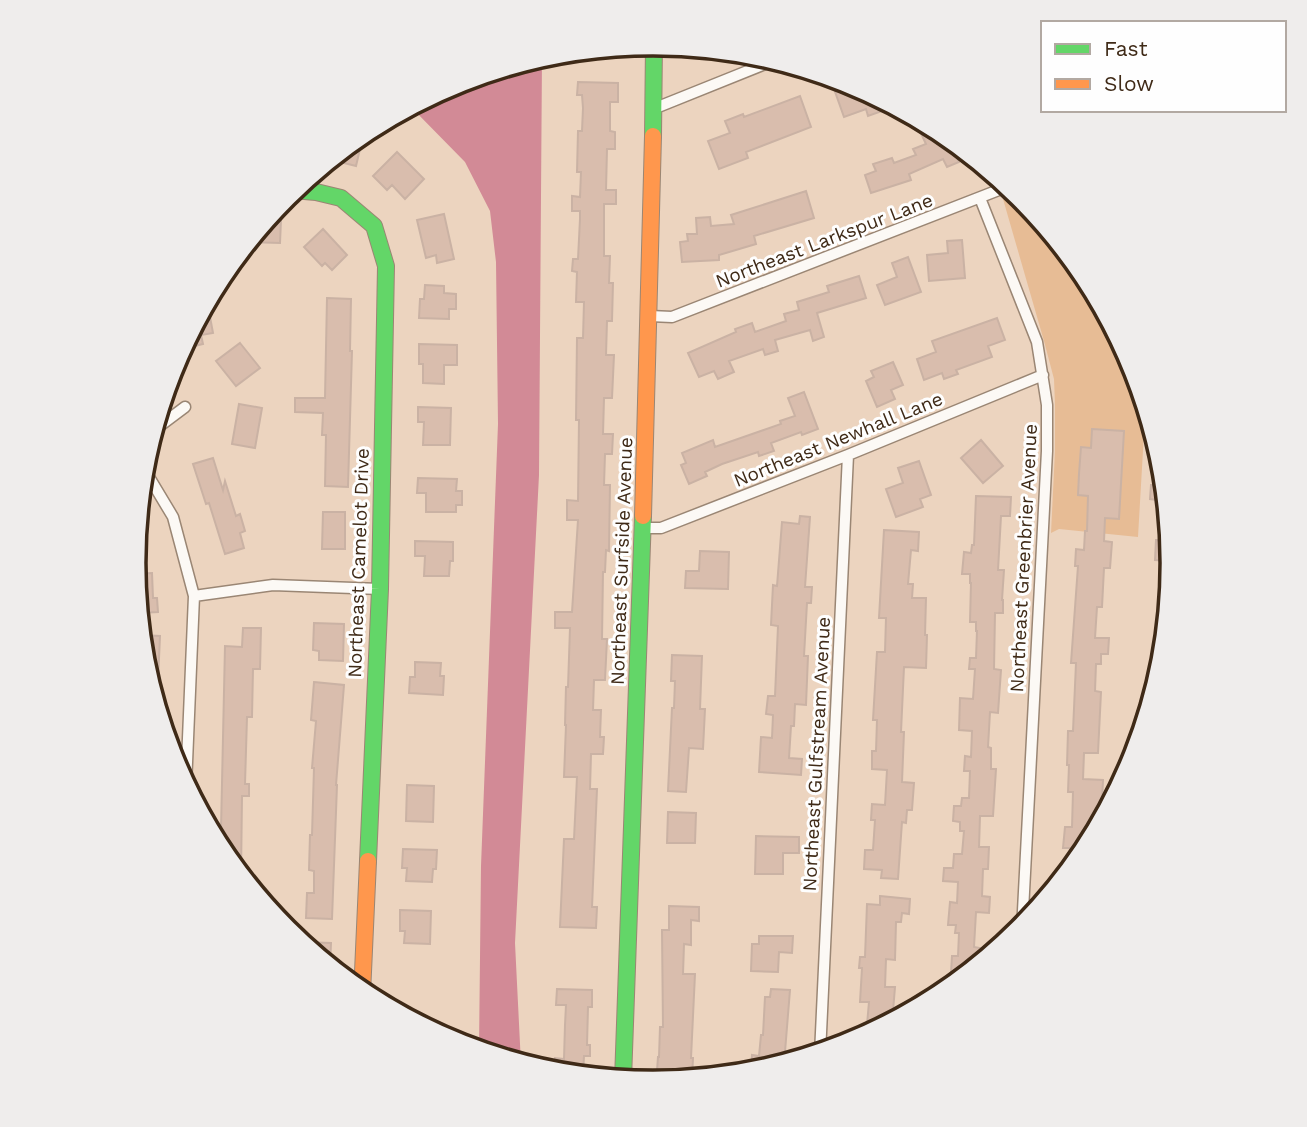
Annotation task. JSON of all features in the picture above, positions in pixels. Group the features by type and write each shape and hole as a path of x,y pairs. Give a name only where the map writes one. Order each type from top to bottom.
{"street":[{"name":"Northeast Surfside Avenue","path":"623,1070 644,528 654,56"},
{"path":"653,109 758,67"},
{"name":"Northeast Camelot Drive","path":"309,191 341,198 374,226 386,266 380,589 363,978"},
{"name":"Northeast Larkspur Lane","path":"650,316 672,317 997,191"},
{"name":"Northeast Greenbrier Avenue","path":"980,198 1037,342 1047,405 1047,451 1023,911"},
{"name":"Northeast Newhall Lane","path":"644,528 662,528 1043,375"},
{"path":"166,421 185,407"},
{"name":"Northeast Gulfstream Avenue","path":"821,1043 848,455"},
{"path":"153,483 173,517 194,596 187,763"},
{"path":"194,596 273,585 380,589"}],"shaded area":[{"path":"542,69 539,475 515,943 520,1054 479,1040 481,866 498,424 496,262 490,211 465,162 418,114 490,83"},
{"path":"1003,199 1035,229 1075,282 1109,339 1122,369 1144,432 1138,537 1059,529 1051,533 1055,451 1054,379"}],"building":[{"path":"578,82 618,83 618,102 610,102 610,131 615,132 615,149 607,149 606,190 616,190 616,204 604,204 604,256 610,256 609,283 613,283 612,321 607,321 606,355 614,355 612,398 604,398 603,434 613,434 612,454 605,454 604,485 610,485 609,551 606,550 603,572 602,639 607,639 605,680 594,680 593,710 601,710 600,737 604,737 603,754 591,754 590,789 597,789 592,907 597,907 596,928 560,927 564,839 574,839 577,777 564,777 570,628 555,628 555,612 572,612 578,520 567,520 567,500 578,501 577,338 583,338 584,302 576,302 577,272 572,271 573,259 578,259 580,219 580,211 572,211 572,196 580,197 581,172 577,172 578,131 582,131 583,108 582,95 577,95"},
{"path":"834,90 883,111 868,116 866,109 844,117"},
{"path":"800,96 811,127 746,152 748,158 719,169 708,141 730,133 725,121 743,114 744,117"},
{"path":"921,133 957,158 959,162 947,167 943,159 909,174 911,180 871,193 865,175 876,171 873,164 892,158 894,163 916,155 913,149 926,144"},
{"path":"360,151 356,166 343,163"},
{"path":"397,152 424,179 405,199 392,185 387,190 373,176"},
{"path":"806,191 814,218 754,236 756,244 719,255 719,260 682,262 680,242 688,241 687,234 697,234 696,218 710,217 711,226 734,224 731,215"},
{"path":"444,214 454,259 437,263 436,255 426,258 417,220"},
{"path":"281,220 280,243 261,242"},
{"path":"323,229 347,255 332,270 325,263 322,266 304,247"},
{"path":"962,240 965,278 929,281 927,255 948,253 947,241"},
{"path":"908,257 921,292 885,305 877,285 897,277 892,263"},
{"path":"859,276 866,298 817,313 824,337 813,341 810,330 775,340 778,351 765,355 763,349 729,361 734,372 718,379 714,371 699,377 688,353 752,323 755,332 786,321 784,314 799,310 797,302 829,292 827,286"},
{"path":"425,285 444,286 444,293 456,294 456,309 449,309 449,319 419,318 420,299 424,299"},
{"path":"327,298 351,299 348,487 325,486 326,435 322,435 323,413 295,412 295,398 325,398"},
{"path":"210,317 213,333 201,335 203,344 195,346"},
{"path":"997,318 1005,340 988,346 992,357 956,370 958,374 944,379 942,373 924,380 917,359 936,352 932,341"},
{"path":"240,343 260,368 236,386 216,361"},
{"path":"419,344 457,345 457,365 444,365 444,384 423,383"},
{"path":"893,362 903,385 891,390 895,399 877,407 866,381 874,377 871,371"},
{"path":"804,392 818,429 771,443 774,451 759,456 758,452 722,464 705,472 707,476 689,484 681,465 686,463 682,453 713,440 715,447 781,424 780,421 795,416 788,398"},
{"path":"239,404 262,408 255,448 232,444"},
{"path":"418,407 451,408 450,445 423,445 424,422 418,422"},
{"path":"1092,429 1124,431 1119,519 1105,518 1104,541 1112,542 1110,568 1104,568 1102,607 1097,607 1095,638 1109,638 1108,654 1101,654 1101,664 1096,664 1095,691 1101,692 1098,753 1084,753 1083,779 1103,780 1102,801 1070,853 1070,848 1063,848 1065,827 1072,827 1073,792 1068,792 1067,765 1068,731 1073,731 1076,663 1071,663 1078,566 1075,566 1076,549 1084,550 1088,496 1078,495 1079,474 1081,447 1091,448"},
{"path":"981,440 1003,466 983,483 961,458"},
{"path":"213,458 223,490 225,481 236,516 240,514 245,531 240,533 244,548 225,554 193,464"},
{"path":"919,461 931,495 920,499 923,507 896,517 886,489 903,483 898,468"},
{"path":"418,478 457,479 456,491 462,491 462,505 456,505 456,512 426,512 426,493 417,493"},
{"path":"1151,485 1155,485 1157,500 1150,499"},
{"path":"976,496 1011,497 1010,516 1001,516 998,570 1004,570 1003,613 995,613 994,669 1001,670 998,713 990,712 988,747 991,748 991,769 996,769 993,816 980,816 979,847 989,847 988,869 983,869 982,896 990,897 989,913 976,912 974,947 980,948 980,952 952,973 952,956 958,956 959,933 955,933 956,925 948,925 950,902 957,903 958,882 943,881 944,868 953,868 954,854 962,854 964,831 960,831 960,822 953,821 954,806 961,806 962,798 969,798 970,771 964,771 965,756 971,757 972,731 959,730 960,698 973,699 975,669 969,669 970,658 976,658 977,631 976,622 970,622 970,574 962,574 964,552 971,553 974,545"},
{"path":"323,512 345,512 345,549 322,549"},
{"path":"800,516 810,517 805,587 812,587 811,603 807,603 804,656 808,656 806,705 795,704 789,758 802,759 801,775 759,772 761,737 772,738 773,715 766,714 768,696 775,696 778,626 771,625 773,585 777,586 782,522 799,524"},
{"path":"884,530 919,532 918,551 911,550 908,584 913,584 912,598 926,598 926,668 904,667 902,782 914,783 912,810 907,810 906,823 902,822 898,879 881,878 882,870 864,869 865,850 873,850 875,820 871,820 872,804 885,805 887,770 872,769 872,751 876,751 877,720 873,720 877,652 885,652 886,618 879,618"},
{"path":"1156,540 1160,540 1161,560 1155,560"},
{"path":"415,541 453,542 453,561 450,561 449,576 424,576 425,556 415,556"},
{"path":"700,551 729,552 728,589 685,588 686,571 699,571"},
{"path":"146,573 152,573 153,598 157,598 158,612 148,613"},
{"path":"314,623 344,624 343,661 319,660 319,651 313,650"},
{"path":"243,628 261,628 260,669 253,669 252,717 247,717 245,784 249,784 249,796 242,796 241,858 221,828 225,646 242,647"},
{"path":"151,636 160,636 158,674"},
{"path":"672,655 702,656 700,709 705,709 703,749 689,748 686,792 668,791 675,681 671,681"},
{"path":"415,662 441,663 440,676 444,676 443,695 409,693 410,677 415,677"},
{"path":"314,682 344,685 336,785 332,919 306,918 307,893 314,893 314,871 309,870 316,721 311,720"},
{"path":"407,785 434,786 433,822 406,821"},
{"path":"668,812 696,813 695,843 667,843"},
{"path":"756,836 799,837 799,853 783,853 783,874 755,874"},
{"path":"403,849 437,850 432,882 406,881 407,868 402,868"},
{"path":"880,896 910,899 909,914 902,913 901,922 896,922 895,960 886,959 885,987 895,987 893,1011 867,1024 869,1002 860,1002 860,957 865,957 867,904 880,905"},
{"path":"669,906 699,907 699,921 691,920 691,945 684,944 683,974 695,974 692,1070 657,1071 660,1027 663,1027 662,930 669,930"},
{"path":"400,910 431,911 430,944 404,943 405,931 400,931"},
{"path":"759,936 793,936 792,953 779,952 778,972 751,971 752,944 759,944"},
{"path":"316,943 331,943 331,954"},
{"path":"557,989 592,990 592,1007 588,1007 587,1045 590,1045 590,1056 584,1056 583,1066 555,1061 555,1058 564,1059 566,1005 556,1005"},
{"path":"771,989 790,990 785,1054 752,1061 752,1055 759,1056 765,997 770,997"}],"traffic: fast":[{"path":"653,136 654,56"},
{"path":"309,191 341,198 374,226 386,266 380,589 368,861"},
{"path":"623,1070 643,516"}],"traffic: slow":[{"path":"643,516 653,136"},
{"path":"363,978 368,861"}]}
